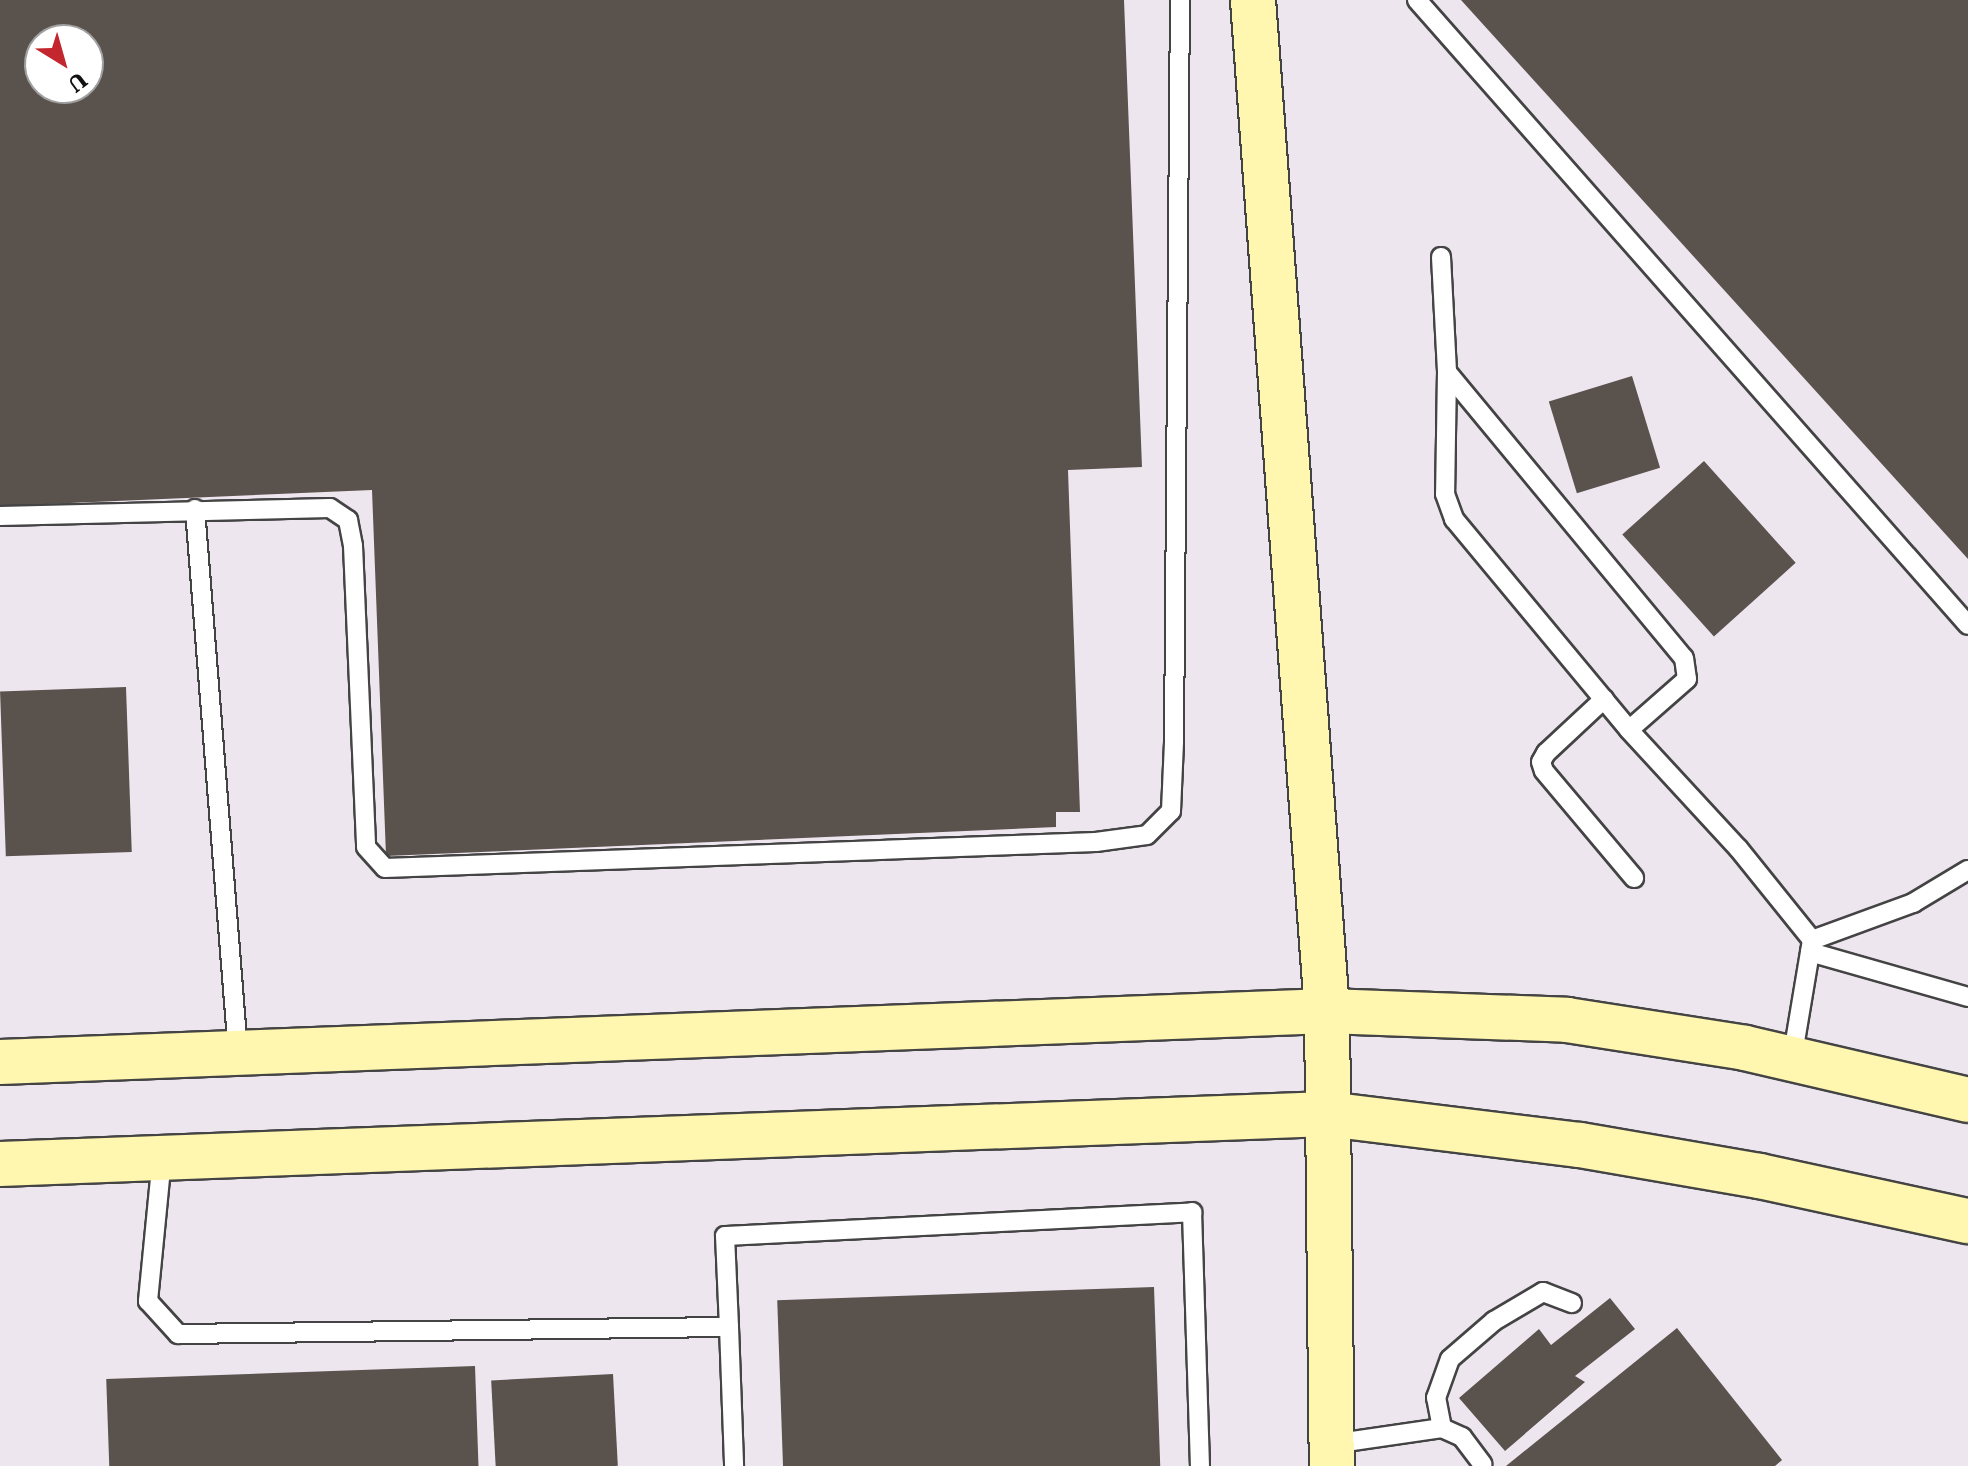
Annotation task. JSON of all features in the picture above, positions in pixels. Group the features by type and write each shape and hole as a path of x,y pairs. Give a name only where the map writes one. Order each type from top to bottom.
{"street":[{"path":"1253,0 1327,1011 1332,1455"},
{"path":"0,1062 1327,1011 1567,1020 1745,1048 1968,1100"},
{"path":"0,1164 1327,1114 1580,1145 1759,1176 1968,1221"}],"lane":[{"path":"0,516 330,508 348,520 353,546 366,847 385,868 1096,842 1147,835 1171,811 1174,741 1180,0"},
{"path":"1417,0 1968,625"},
{"path":"1441,257 1447,372 1445,494 1454,519 1629,730 1738,848 1811,946 1968,997"},
{"path":"1447,372 1684,658 1687,679 1629,730"},
{"path":"195,509 238,1052"},
{"path":"1604,699 1546,753 1541,762 1544,771 1634,878"},
{"path":"1811,946 1913,903 1968,870"},
{"path":"1804,1062 1794,1047 1811,946"},
{"path":"162,1158 148,1301 178,1334 729,1327"},
{"path":"734,1466 725,1236 1192,1212 1200,1466"},
{"path":"1442,1428 1436,1398 1450,1359 1494,1321 1543,1292 1572,1303"},
{"path":"1332,1455 1442,1428 1462,1437 1482,1464"}],"shaded area":[{"path":"0,0 1968,0 1968,1466 0,1466"}],"building":[{"path":"0,0 1124,0 1142,467 1068,470 1080,812 1056,812 1056,827 386,856 372,490 0,506"},
{"path":"1461,0 1968,0 1968,559"},
{"path":"1632,376 1660,468 1577,493 1549,401"},
{"path":"1704,461 1796,563 1714,636 1622,535"},
{"path":"126,687 132,852 6,856 0,691"},
{"path":"1154,1287 1160,1466 783,1466 777,1300"},
{"path":"1610,1298 1635,1329 1575,1376 1585,1382 1505,1451 1459,1398 1539,1329 1551,1345"},
{"path":"1677,1328 1782,1460 1775,1466 1506,1466"},
{"path":"475,1366 478,1466 109,1466 106,1379"},
{"path":"613,1374 618,1466 496,1466 491,1380"}]}
